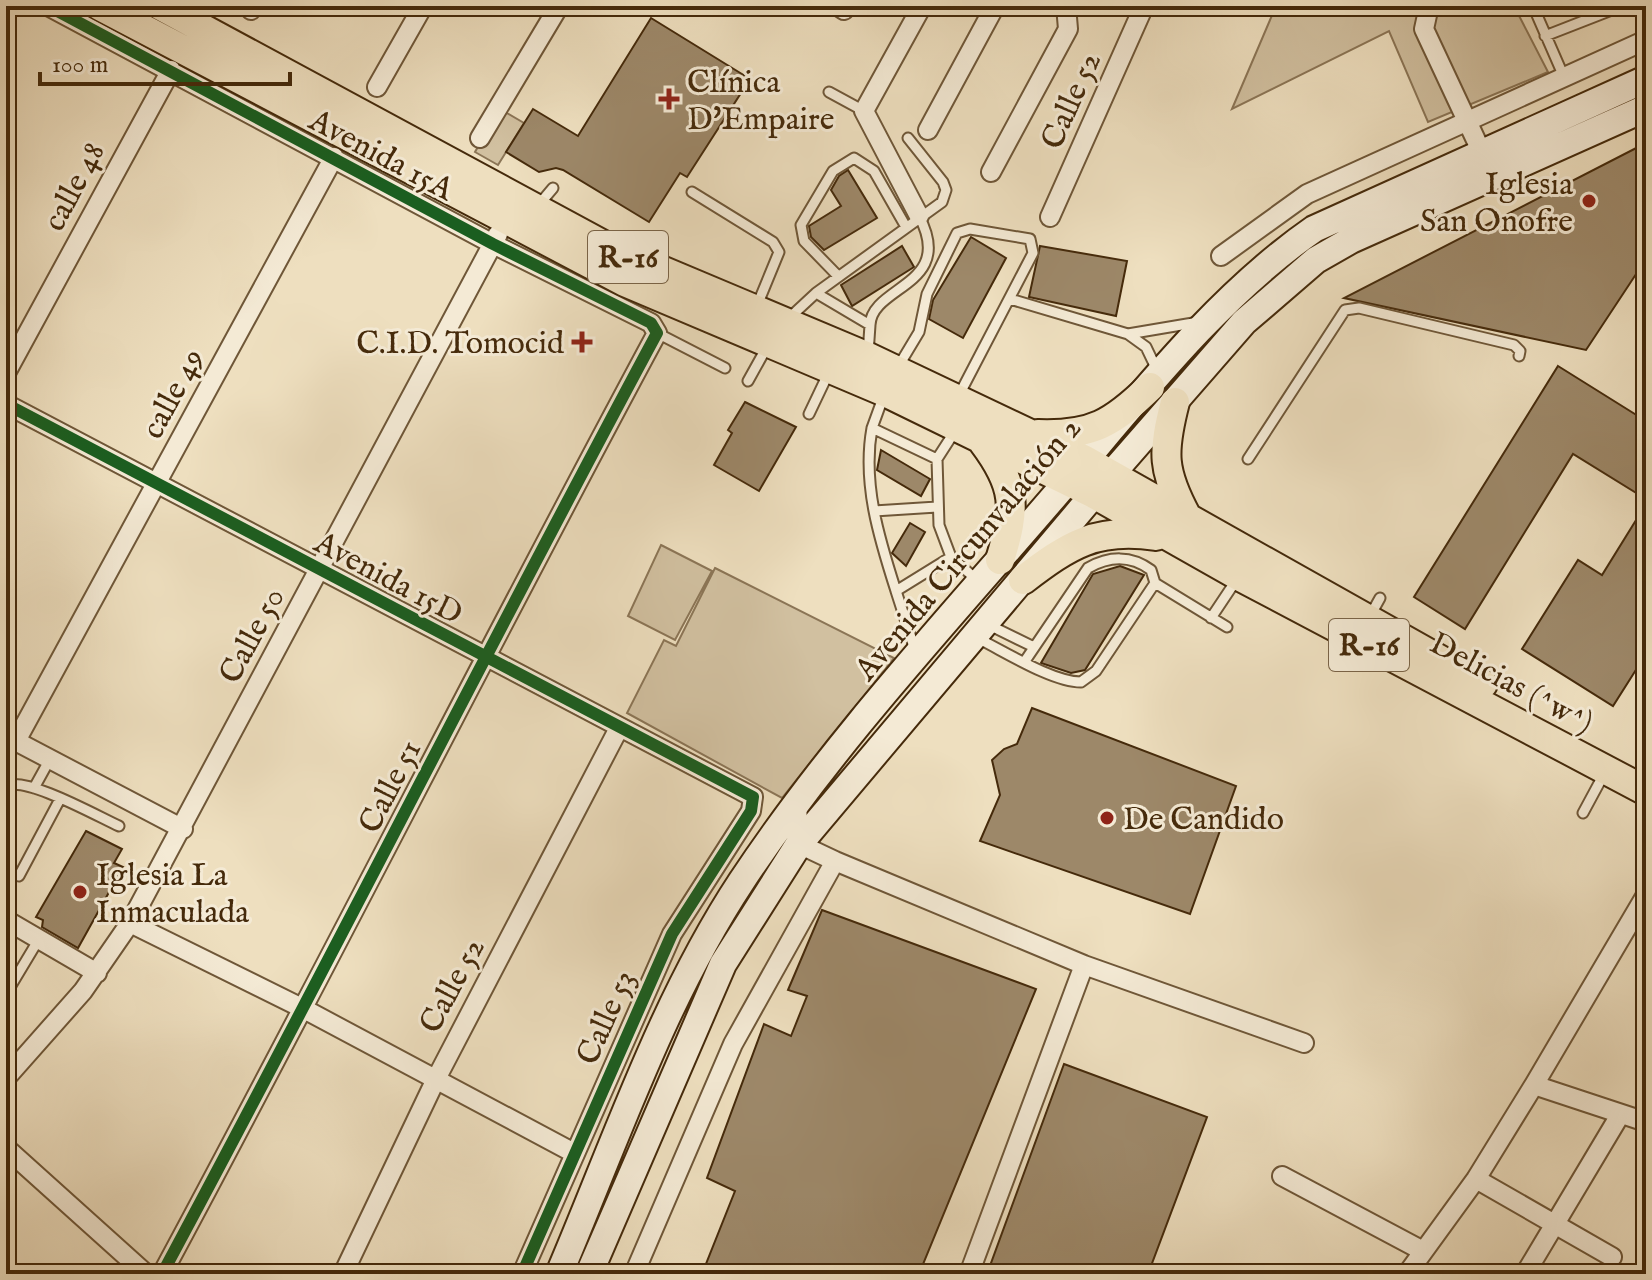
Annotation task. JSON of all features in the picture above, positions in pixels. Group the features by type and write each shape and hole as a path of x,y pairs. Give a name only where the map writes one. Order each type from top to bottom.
{"main road":[{"name":"R-16","path":"100,6 513,218 644,251 755,311 776,333 831,368 958,397 1085,460 1103,484"},
{"name":"R-16","path":"161,6 625,282 776,333 868,357 891,381 969,432 1067,482 1103,484"},
{"name":"Avenida Circunvalación 2","path":"559,1274 689,973 740,883 797,804 917,656 1210,320 1273,260 1314,229 1646,79"},
{"name":"Avenida Circunvalación 2","path":"589,1274 723,964 799,844 1244,322 1316,260 1646,108"},
{"path":"1031,433 1085,432 1122,414 1154,383"},
{"path":"1023,580 1058,553 1092,537 1178,528 1165,466 1167,433 1175,402"},
{"path":"969,432 1000,464 1012,500 1011,524 1000,560"},
{"name":"Delicias (^w^)","path":"1103,484 1178,528 1239,576 1646,791"},
{"name":"Delicias (^w^)","path":"1178,528 1374,608 1646,772"}],"street":[{"name":"Avenida 15A","path":"48,6 334,157 513,218 654,328"},
{"path":"377,87 423,6"},
{"path":"480,138 559,6"},
{"path":"913,222 864,111 922,6"},
{"path":"928,130 995,6"},
{"path":"991,172 1068,29 1066,6"},
{"name":"Calle 52","path":"1050,217 1144,6"},
{"path":"1429,6 1424,29 1482,153"},
{"path":"1221,256 1307,194 1646,40"},
{"name":"calle 48","path":"6,373 171,70"},
{"name":"calle 49","path":"11,739 158,484 334,157"},
{"name":"Calle 50","path":"6,1078 97,973 130,923 513,218"},
{"name":"Calle 51","path":"162,1274 304,1009 654,328"},
{"name":"Avenida 15D","path":"6,404 619,728 749,793"},
{"name":"Calle 52","path":"343,1274 436,1079 619,728"},
{"path":"11,739 183,829"},
{"name":"Calle 53","path":"522,1274 672,934 703,881 751,811 754,803 749,793"},
{"path":"797,804 799,844 835,861 1084,965 1304,1043"},
{"path":"634,1274 733,1044 835,861"},
{"path":"1407,1274 1476,1179 1646,895"},
{"path":"6,920 97,973"},
{"path":"130,923 304,1009 574,1153"},
{"path":"969,1274 1084,965"},
{"path":"1534,1085 1646,1122"},
{"path":"1525,1274 1620,1115"},
{"path":"6,1148 146,1274"},
{"path":"1282,1176 1423,1251"},
{"path":"1476,1179 1612,1257"}],"lane":[{"path":"1533,6 1564,77"},
{"path":"1545,36 1622,6"},
{"path":"829,92 864,111"},
{"path":"748,381 776,333 816,293 942,202 946,190 908,138"},
{"path":"838,276 804,241 801,225 840,163 854,158 869,165 913,222 928,232 928,254 913,281 878,306 870,325 868,357"},
{"path":"513,218 553,188"},
{"path":"692,192 773,242 779,252 755,311"},
{"path":"917,656 874,511 868,474 872,428 891,381 919,332 927,294 957,233 970,229 1030,239 1033,253 958,397"},
{"path":"816,293 870,325"},
{"path":"1010,299 1128,334 1153,356 1154,383"},
{"path":"1248,459 1345,310 1359,308 1514,345 1520,351 1519,356"},
{"path":"1128,334 1210,320"},
{"path":"654,328 725,368"},
{"path":"809,414 831,368"},
{"path":"872,428 937,459"},
{"path":"969,432 937,459 937,507 944,544 951,557 980,582"},
{"path":"874,511 937,507"},
{"path":"896,591 951,557"},
{"path":"1025,661 1082,574 1095,564 1131,559 1151,570 1155,583 1227,627"},
{"path":"1211,618 1239,576"},
{"path":"980,630 1025,661 1074,682 1090,678 1155,583"},
{"path":"980,630 1034,647"},
{"path":"34,788 50,759"},
{"path":"1583,813 1606,770"},
{"path":"6,786 13,783 34,788 119,826"},
{"path":"19,876 60,799"},
{"path":"6,994 39,939"}],"shaded area":[{"path":"1276,6 1514,6 1548,72 1428,122 1389,31 1232,109"},
{"path":"500,109 524,123 498,165 475,152"},
{"path":"661,545 712,571 675,640 628,616"},
{"path":"715,568 894,658 782,798 627,713 664,640 676,646"}],"building":[{"name":"Clínica D'Empaire","path":"651,18 750,79 687,177 680,173 649,222 563,170 556,168 539,172 506,152 533,109 578,136"},
{"name":"Iglesia San Onofre","path":"1646,143 1646,259 1586,350 1344,298"},
{"path":"848,170 877,218 824,250 811,237 809,226 841,206 831,190 839,176"},
{"path":"971,237 1006,258 963,338 929,319 933,300"},
{"path":"902,246 914,267 852,306 841,285"},
{"path":"1040,246 1127,261 1116,316 1029,297"},
{"path":"1558,366 1646,421 1646,499 1573,454 1465,629 1414,597"},
{"path":"745,402 796,427 759,491 714,465 732,433 728,430"},
{"path":"881,450 930,479 921,496 877,470"},
{"path":"1646,504 1646,654 1613,706 1522,649 1578,560 1602,575"},
{"path":"910,523 925,532 906,566 892,553"},
{"path":"1120,566 1144,575 1085,670 1071,673 1041,663 1093,574"},
{"name":"De Candido","path":"1032,708 1236,786 1190,914 980,841 1000,795 992,760 1004,749 1017,744"},
{"name":"Iglesia La Inmaculada","path":"86,831 122,849 114,863 123,867 78,948 42,927 43,920 36,917"},
{"path":"822,910 1036,989 919,1274 718,1274 704,1269 735,1191 707,1178 764,1024 791,1036 807,996 788,990"},
{"path":"1064,1064 1207,1117 1148,1274 987,1274"}],"cycle path":[{"path":"48,6 493,244 651,323 657,333 162,1274"},
{"path":"6,404 753,797 751,811 672,934 522,1274"}],"place":[{"name":"Clínica D'Empaire","path":"669,99"},
{"name":"Iglesia San Onofre","path":"1589,201"},
{"name":"C.I.D. Tomocid","path":"582,342"},
{"name":"De Candido","path":"1107,818"},
{"name":"Iglesia La Inmaculada","path":"80,892"}]}
